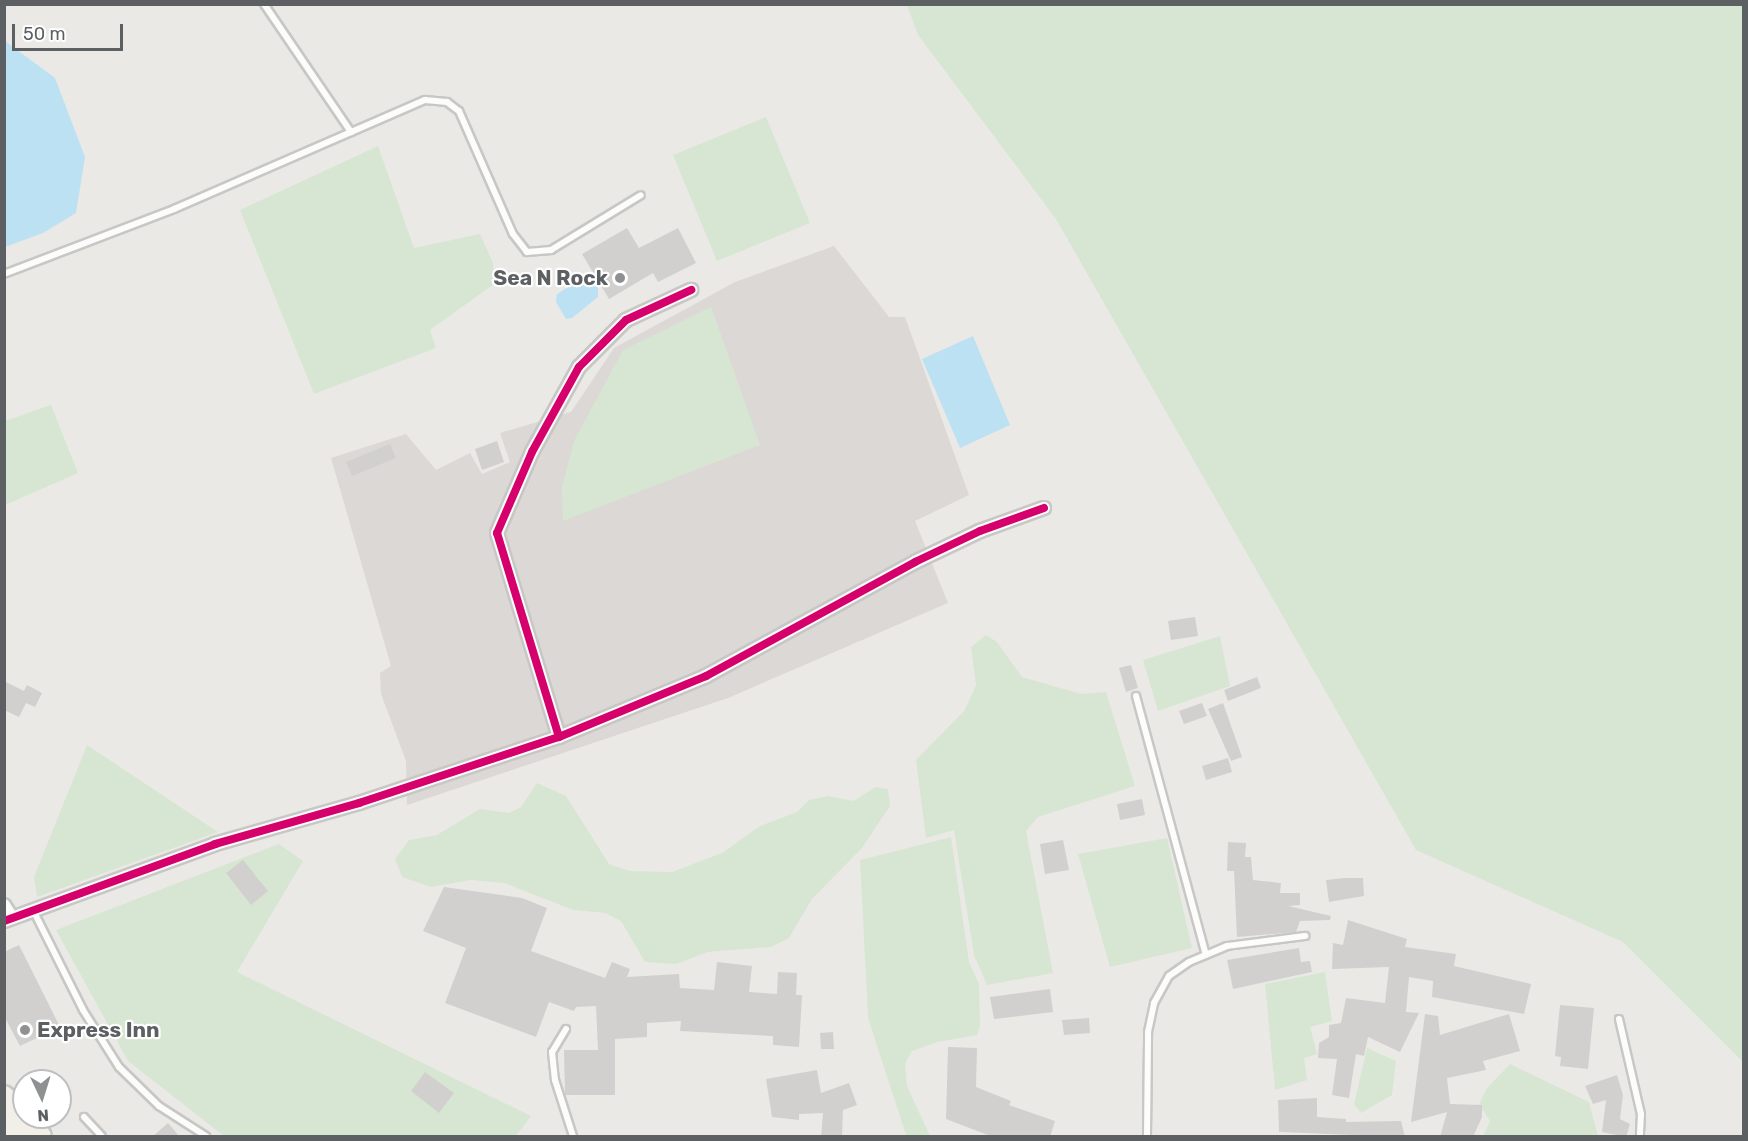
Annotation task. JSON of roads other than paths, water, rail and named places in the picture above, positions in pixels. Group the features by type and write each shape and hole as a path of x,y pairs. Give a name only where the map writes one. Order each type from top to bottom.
{"main road":[{"path":"4,1095 41,1137"},
{"path":"4,1120 20,1137"}],"street":[{"path":"559,737 497,533 532,452 579,367 626,320 691,290"},
{"path":"4,905 8,919 215,844 359,804 559,737 706,676 915,562 980,531 1044,508"}],"lane":[{"path":"264,4 351,132"},
{"path":"4,274 174,209 413,103 447,102 459,111 513,234 527,252 551,250 641,195"},
{"path":"1136,696 1206,955"},
{"path":"33,909 83,1010 119,1067 159,1106 206,1137"},
{"path":"1147,1137 1148,1032 1154,1003 1169,976 1227,946 1305,936"},
{"path":"1619,1019 1641,1114 1640,1137"},
{"path":"566,1029 552,1052 555,1080 573,1137"},
{"path":"84,1117 102,1137"}],"water":[{"path":"5,41 55,78 85,157 76,213 43,233 5,247"},
{"path":"586,276 598,285 598,297 572,318 566,319 556,302 557,294"},
{"path":"973,336 1010,425 960,448 922,359"}],"place":[{"name":"Sea N Rock","path":"620,278"},
{"name":"Express Inn","path":"25,1030"}]}
